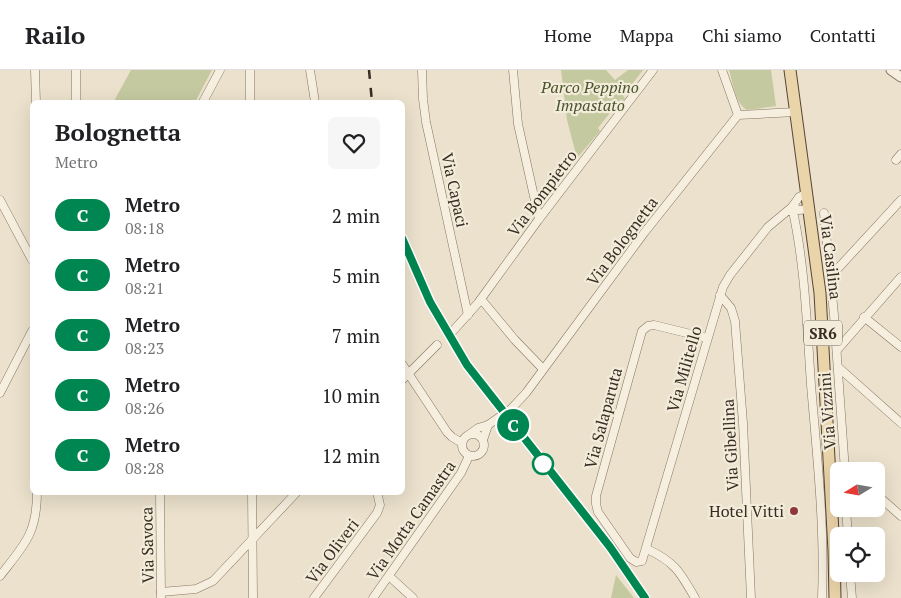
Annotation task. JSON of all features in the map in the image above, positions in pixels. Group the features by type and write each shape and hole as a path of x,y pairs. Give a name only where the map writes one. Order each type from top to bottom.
{"main road":[{"name":"Via Casilina","path":"790,70 822,317 835,598"}],"street":[{"path":"35,70 36,100"},
{"path":"76,70 76,100"},
{"path":"204,100 220,70"},
{"path":"250,70 250,100"},
{"path":"310,70 314,100"},
{"name":"Via Capaci","path":"422,70 426,122 468,314"},
{"path":"513,70 517,116 539,219"},
{"name":"Via Bompietro","path":"452,332 481,298 653,70"},
{"path":"722,70 738,115 796,112"},
{"path":"891,70 901,77"},
{"name":"Via Bolognetta","path":"469,434 478,428 488,426 519,402 641,237 738,115"},
{"name":"Via Militello","path":"642,561 720,295 730,275 765,231 792,208 799,197 807,193"},
{"path":"0,200 30,256"},
{"path":"830,277 901,200"},
{"path":"792,208 799,210 809,209"},
{"name":"Via Casilina","path":"792,208 803,288 815,431 822,541 822,598"},
{"name":"Via Casilina","path":"824,213 834,315"},
{"name":"Via Vizzini","path":"836,350 901,277"},
{"name":"Via Gibellina","path":"720,295 731,308 736,321 752,598"},
{"path":"481,298 508,332 544,370"},
{"path":"822,317 834,315"},
{"name":"Via Vizzini","path":"834,315 845,462"},
{"path":"864,317 901,347"},
{"name":"Via Salaparuta","path":"642,561 638,563 634,561 625,552 599,514 595,500 640,336 644,328 652,325 707,338"},
{"path":"0,393 30,335"},
{"path":"405,377 437,345"},
{"path":"838,367 901,423"},
{"name":"Via Motta Camastra","path":"405,377 447,432 455,440 462,443"},
{"path":"483,440 477,434 469,434 463,439 463,450 469,456 476,456 483,451 483,440 488,426"},
{"name":"Via Motta Camastra","path":"373,598 462,473 469,456"},
{"path":"0,576 24,545 32,530 36,517 37,495"},
{"name":"Via Savoca","path":"160,495 161,595"},
{"path":"252,495 253,598"},
{"path":"161,595 192,590 207,585 219,575 294,495"},
{"name":"Via Oliveri","path":"314,598 377,513 380,505 378,495"},
{"path":"885,502 901,516"},
{"path":"647,549 663,556 674,565 695,598"},
{"path":"389,576 413,598"},
{"path":"851,582 851,598"}],"green space":[{"path":"131,70 212,70 196,100 115,100"},
{"name":"Parco Peppino Impastato","path":"561,70 606,70 615,80 628,70 643,70 623,96 625,98 623,101 621,99 598,128 600,131 577,158 567,120"},
{"path":"729,70 771,70 776,106 747,110 743,107 737,98"},
{"path":"616,575 634,598 611,598"}],"railway":[{"path":"369,70 372,100"},
{"path":"405,245 430,302 467,365 610,547 645,598"}],"metro line":[{"name":"C","path":"405,245 430,302 467,365 558,484 610,547 645,598"}],"place":[{"name":"Hotel Vitti","path":"794,511"}]}
